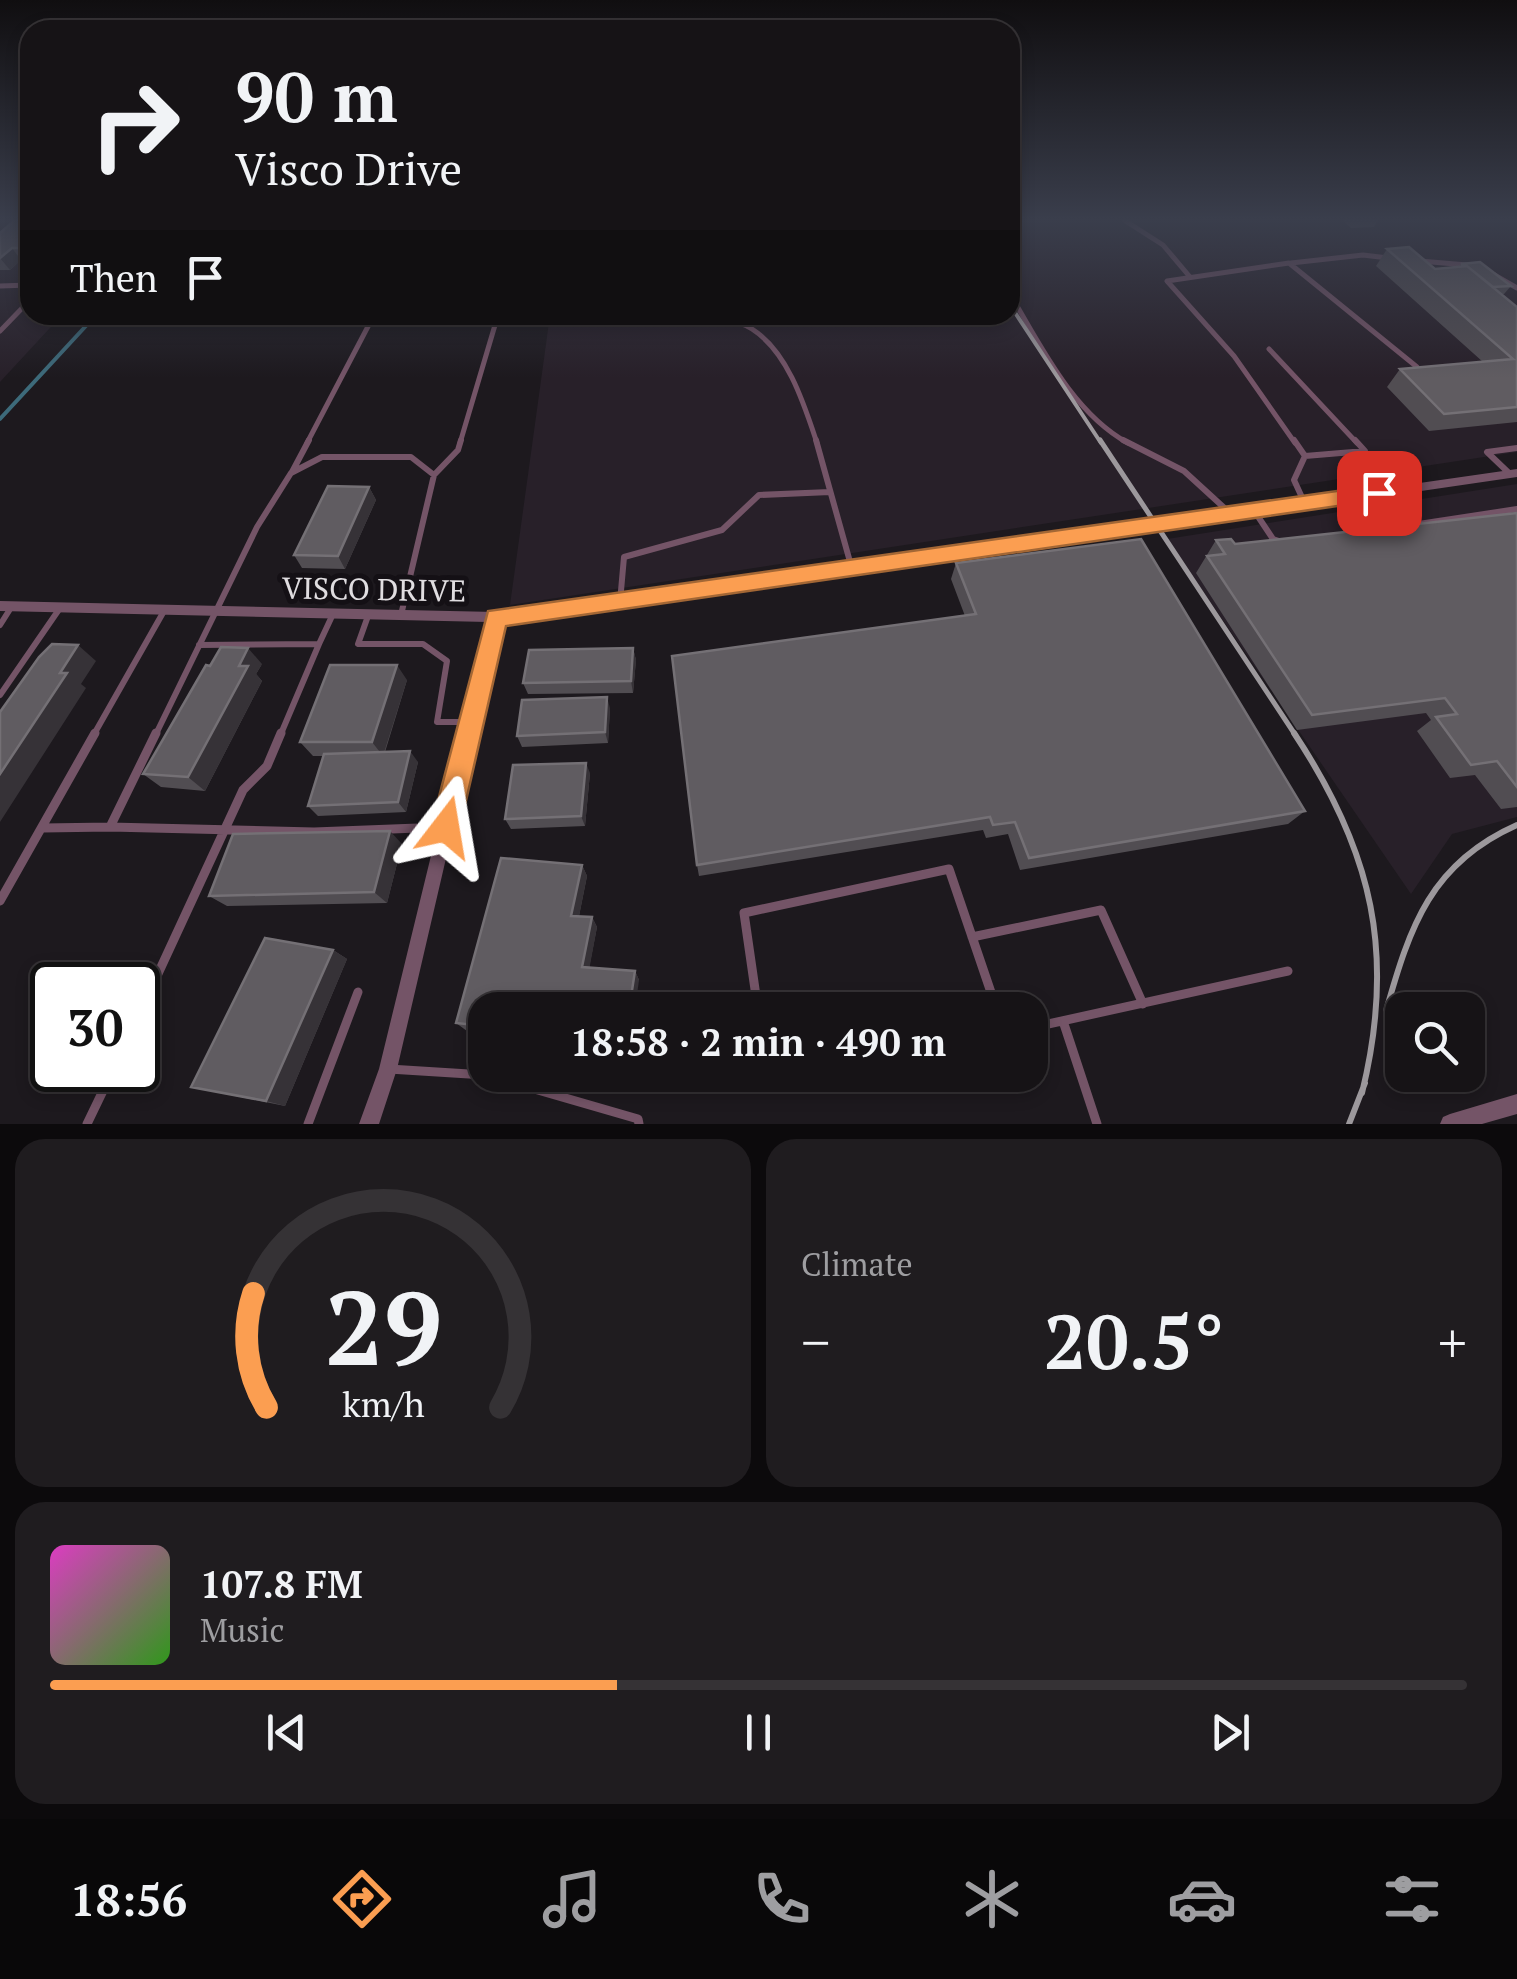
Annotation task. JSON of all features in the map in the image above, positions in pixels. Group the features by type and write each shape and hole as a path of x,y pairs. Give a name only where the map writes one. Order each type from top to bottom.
{"street":[{"name":"VISCO DRIVE","path":"6,606 496,618 1514,473"},
{"path":"369,1124 388,1069 496,618"},
{"path":"1450,1124 1517,1104"}],"lane":[{"path":"1186,272 1190,277"},
{"path":"1222,272 1167,281 1234,356 1306,456"},
{"path":"1301,272 1417,368"},
{"path":"1490,272 1515,285"},
{"path":"1020,309 1065,379 1106,429 1136,449 1162,458 1197,479 1231,514"},
{"path":"0,331 20,310"},
{"path":"110,827 257,526 291,473 369,325"},
{"path":"401,615 434,475 458,450 495,325"},
{"path":"745,325 756,330 796,383 852,569"},
{"path":"1269,350 1365,451 1306,456"},
{"path":"1514,473 1487,452 1517,448"},
{"path":"1306,456 1294,480 1306,505"},
{"path":"291,473 322,457 411,457 434,475"},
{"path":"620,602 624,557 722,530 759,495 830,492"},
{"path":"1346,498 1378,530"},
{"path":"1360,532 1517,509"},
{"path":"1254,510 1273,539 1287,543"},
{"path":"0,626 6,606"},
{"path":"0,695 61,608"},
{"path":"0,901 164,610"},
{"path":"160,971 243,790 267,766 333,614"},
{"path":"369,614 358,644 423,644 447,661 437,722 471,722"},
{"path":"199,645 319,644"},
{"path":"43,828 227,827 314,832 446,827"},
{"path":"755,992 744,913 949,869 991,992"},
{"path":"972,938 1101,910 1143,1004"},
{"path":"1048,1024 1288,971"},
{"path":"308,1124 358,992"},
{"path":"1063,1021 1096,1124"},
{"path":"388,1069 468,1074"},
{"path":"87,1124 102,1092"},
{"path":"545,1092 638,1119 639,1124"}],"shaded area":[{"path":"0,272 20,272 20,325 53,325 0,382"},
{"path":"1020,272 1517,272 1517,452 510,605 549,325 1020,325"},
{"path":"1517,484 1517,817 1452,834 1411,894 1167,539"}],"building":[{"path":"1414,272 1475,272 1517,307 1517,407 1444,414 1400,369 1513,359"},
{"path":"1475,272 1494,272 1511,286 1493,287"},
{"path":"328,486 369,487 338,556 294,555"},
{"path":"1517,513 1517,787 1497,761 1471,765 1436,717 1457,714 1445,698 1312,715 1207,556 1225,554 1216,540 1231,539 1235,544"},
{"path":"1141,539 1305,811 1029,858 1015,822 993,825 990,817 697,865 672,656 976,614 956,563"},
{"path":"52,644 78,645 60,673 67,673 0,774 0,712"},
{"path":"221,647 248,648 239,666 248,666 188,777 143,774 206,665 210,666"},
{"path":"633,648 631,681 523,683 529,650"},
{"path":"330,665 397,665 372,742 300,742"},
{"path":"607,697 605,732 517,736 522,700"},
{"path":"410,751 398,802 308,806 324,754"},
{"path":"586,763 581,816 505,819 513,765"},
{"path":"390,831 374,892 209,896 233,834"},
{"path":"501,858 582,865 571,916 592,917 582,967 635,971 632,992 468,992 468,1024 456,1023"},
{"path":"265,938 333,950 266,1101 191,1087"}],"waterway":[{"path":"0,419 87,325"}],"railway":[{"path":"1020,320 1101,443"},
{"path":"1100,440 1296,736"},
{"path":"1294,733 1343,820 1370,906 1377,995 1363,1088"},
{"path":"1392,992 1415,925 1444,878 1488,840 1517,825"},
{"path":"1363,1088 1365,1083"},
{"path":"1349,1124 1363,1088"},
{"path":"1362,1093 1363,1088"}],"route":[{"path":"446,827 496,618 1379,493"}]}
